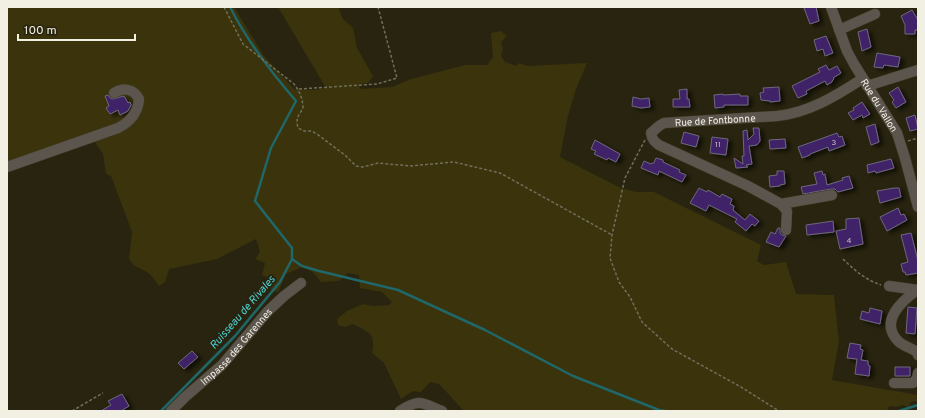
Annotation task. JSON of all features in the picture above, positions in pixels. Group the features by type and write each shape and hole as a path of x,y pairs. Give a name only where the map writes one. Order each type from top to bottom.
{"street":[{"name":"Rue du Vallon","path":"832,7 839,30 848,51 865,82 897,133 918,207"},
{"path":"839,30 875,14"},
{"name":"Rue de Fontbonne","path":"652,133 664,123 794,114 817,105 848,88 865,82 918,70"},
{"path":"7,167 126,124 136,111 139,99 137,95 129,90 124,89 114,93"},
{"path":"652,133 654,141 660,145 748,186 781,204 787,211 786,230"},
{"path":"781,204 832,195"},
{"name":"Impasse des Garennes","path":"172,411 190,392 222,365 279,301 302,283"},
{"path":"889,286 918,290"},
{"path":"918,290 906,298 898,306 891,321 892,328 898,341 917,352 918,355"},
{"path":"894,383 913,383 918,378 918,373"},
{"path":"400,411 411,404 420,402 442,411"}],"path":[{"path":"224,7 243,44 294,84 298,89 303,102 302,109 296,122 298,128 317,134 346,156 356,166 363,167 378,163 410,166 454,162 500,173 612,235"},
{"path":"298,89 377,84 397,78 378,7"},
{"path":"652,133 643,142 625,178 612,235 610,258 619,282 630,297 642,322 672,348 742,387 779,411"},
{"path":"843,259 851,268 863,276 875,283 889,286"},
{"path":"72,411 103,393"}],"shaded area":[{"path":"7,7 234,7 264,56 294,89 314,90 326,88 278,7 339,7 343,19 353,28 357,48 373,76 368,83 359,84 360,89 392,87 411,79 465,65 487,65 493,57 491,33 500,31 507,36 501,42 503,49 501,56 505,62 516,66 519,63 527,66 587,63 576,89 568,116 560,157 621,188 636,192 654,192 761,245 757,261 764,265 786,262 796,294 834,295 839,342 832,380 918,395 918,402 913,401 910,403 909,407 902,405 896,407 889,406 887,411 464,411 439,384 430,382 421,392 413,391 401,399 384,363 372,353 373,341 370,334 353,324 345,327 338,325 337,319 347,311 363,304 372,306 389,305 392,302 382,292 360,288 359,275 348,273 339,281 321,282 313,272 302,267 286,274 278,292 271,290 269,278 262,275 265,263 255,259 260,252 256,239 217,259 169,269 165,282 159,286 149,274 135,266 129,259 132,232 111,176 106,174 103,154 91,136 7,165"}],"building":[{"path":"816,7 819,21 810,24 804,8"},
{"path":"912,10 918,20 918,30 915,30 915,34 905,34 905,25 901,16"},
{"path":"867,29 871,47 862,51 858,32"},
{"path":"826,36 833,53 825,56 823,49 817,51 814,40"},
{"path":"877,53 900,57 898,67 884,65 883,68 874,67"},
{"path":"826,65 829,70 837,66 841,73 833,78 834,79 832,82 827,85 825,81 806,91 807,94 798,98 792,86 820,72 818,69"},
{"path":"779,87 780,101 770,102 761,100 760,93 764,92 763,88"},
{"path":"898,87 906,102 896,108 892,102 894,100 889,93"},
{"path":"687,89 687,99 689,99 690,107 673,107 673,99 680,99 679,90"},
{"path":"740,94 740,96 748,96 748,105 724,105 724,107 715,108 714,95"},
{"path":"108,95 113,99 124,96 131,105 128,111 120,115 118,110 110,114 106,108 109,106 105,96"},
{"path":"633,97 641,99 649,98 650,107 641,108 632,106"},
{"path":"862,102 870,114 863,118 862,115 853,120 848,113 854,110 853,108"},
{"path":"915,115 918,129 910,131 906,118"},
{"path":"875,124 879,142 871,145 866,127"},
{"path":"753,128 759,128 760,141 757,145 749,146 752,164 746,165 748,167 736,168 734,158 743,164 743,131 747,130 748,140 754,134"},
{"path":"684,132 699,136 696,147 681,143"},
{"path":"837,133 839,137 842,136 845,145 829,151 828,147 802,158 798,147"},
{"path":"712,137 728,139 726,155 710,153"},
{"path":"785,139 786,148 770,149 769,140"},
{"path":"595,140 620,154 616,162 594,154 596,151 591,149"},
{"path":"656,158 663,160 663,162 680,170 679,172 686,175 682,182 659,171 658,175 641,168 644,161 651,164 654,163"},
{"path":"891,159 894,168 876,173 875,171 868,173 867,165"},
{"path":"777,171 784,171 785,184 770,187 769,176 777,175"},
{"path":"822,171 823,175 825,174 827,185 843,180 842,178 849,176 853,188 838,192 835,189 831,189 803,194 801,187 817,184 814,173"},
{"path":"699,188 707,192 708,190 720,197 722,194 732,199 730,204 734,206 733,210 745,220 750,214 759,221 755,226 752,224 746,231 735,222 737,219 709,205 706,211 690,203"},
{"path":"899,188 901,197 880,203 877,191"},
{"path":"898,208 901,215 904,214 907,220 887,231 880,217"},
{"path":"859,218 863,244 840,249 836,231 846,229 846,219"},
{"path":"833,221 834,232 807,235 806,225"},
{"path":"778,228 780,228 780,233 782,235 786,236 779,247 766,242 771,232 775,234"},
{"path":"911,233 918,261 918,273 906,275 905,272 903,272 901,264 908,262 901,235"},
{"path":"908,307 917,308 915,334 906,333"},
{"path":"870,308 882,311 880,324 860,319 862,311 869,313"},
{"path":"850,343 861,345 860,349 863,350 861,360 868,361 868,365 870,366 869,376 855,374 857,359 847,358"},
{"path":"192,351 198,357 184,369 178,363"},
{"path":"895,367 910,367 910,376 895,376"},
{"path":"122,394 129,406 121,411 101,411 111,405 108,401"}],"waterway":[{"name":"Ruisseau de Rivales","path":"161,411 235,336 280,282 292,259 292,248 255,201 271,148 296,101 260,56 230,7"},
{"path":"292,259 302,266 319,271 398,290 485,330 573,376 665,411"},
{"path":"899,411 918,405"}]}
